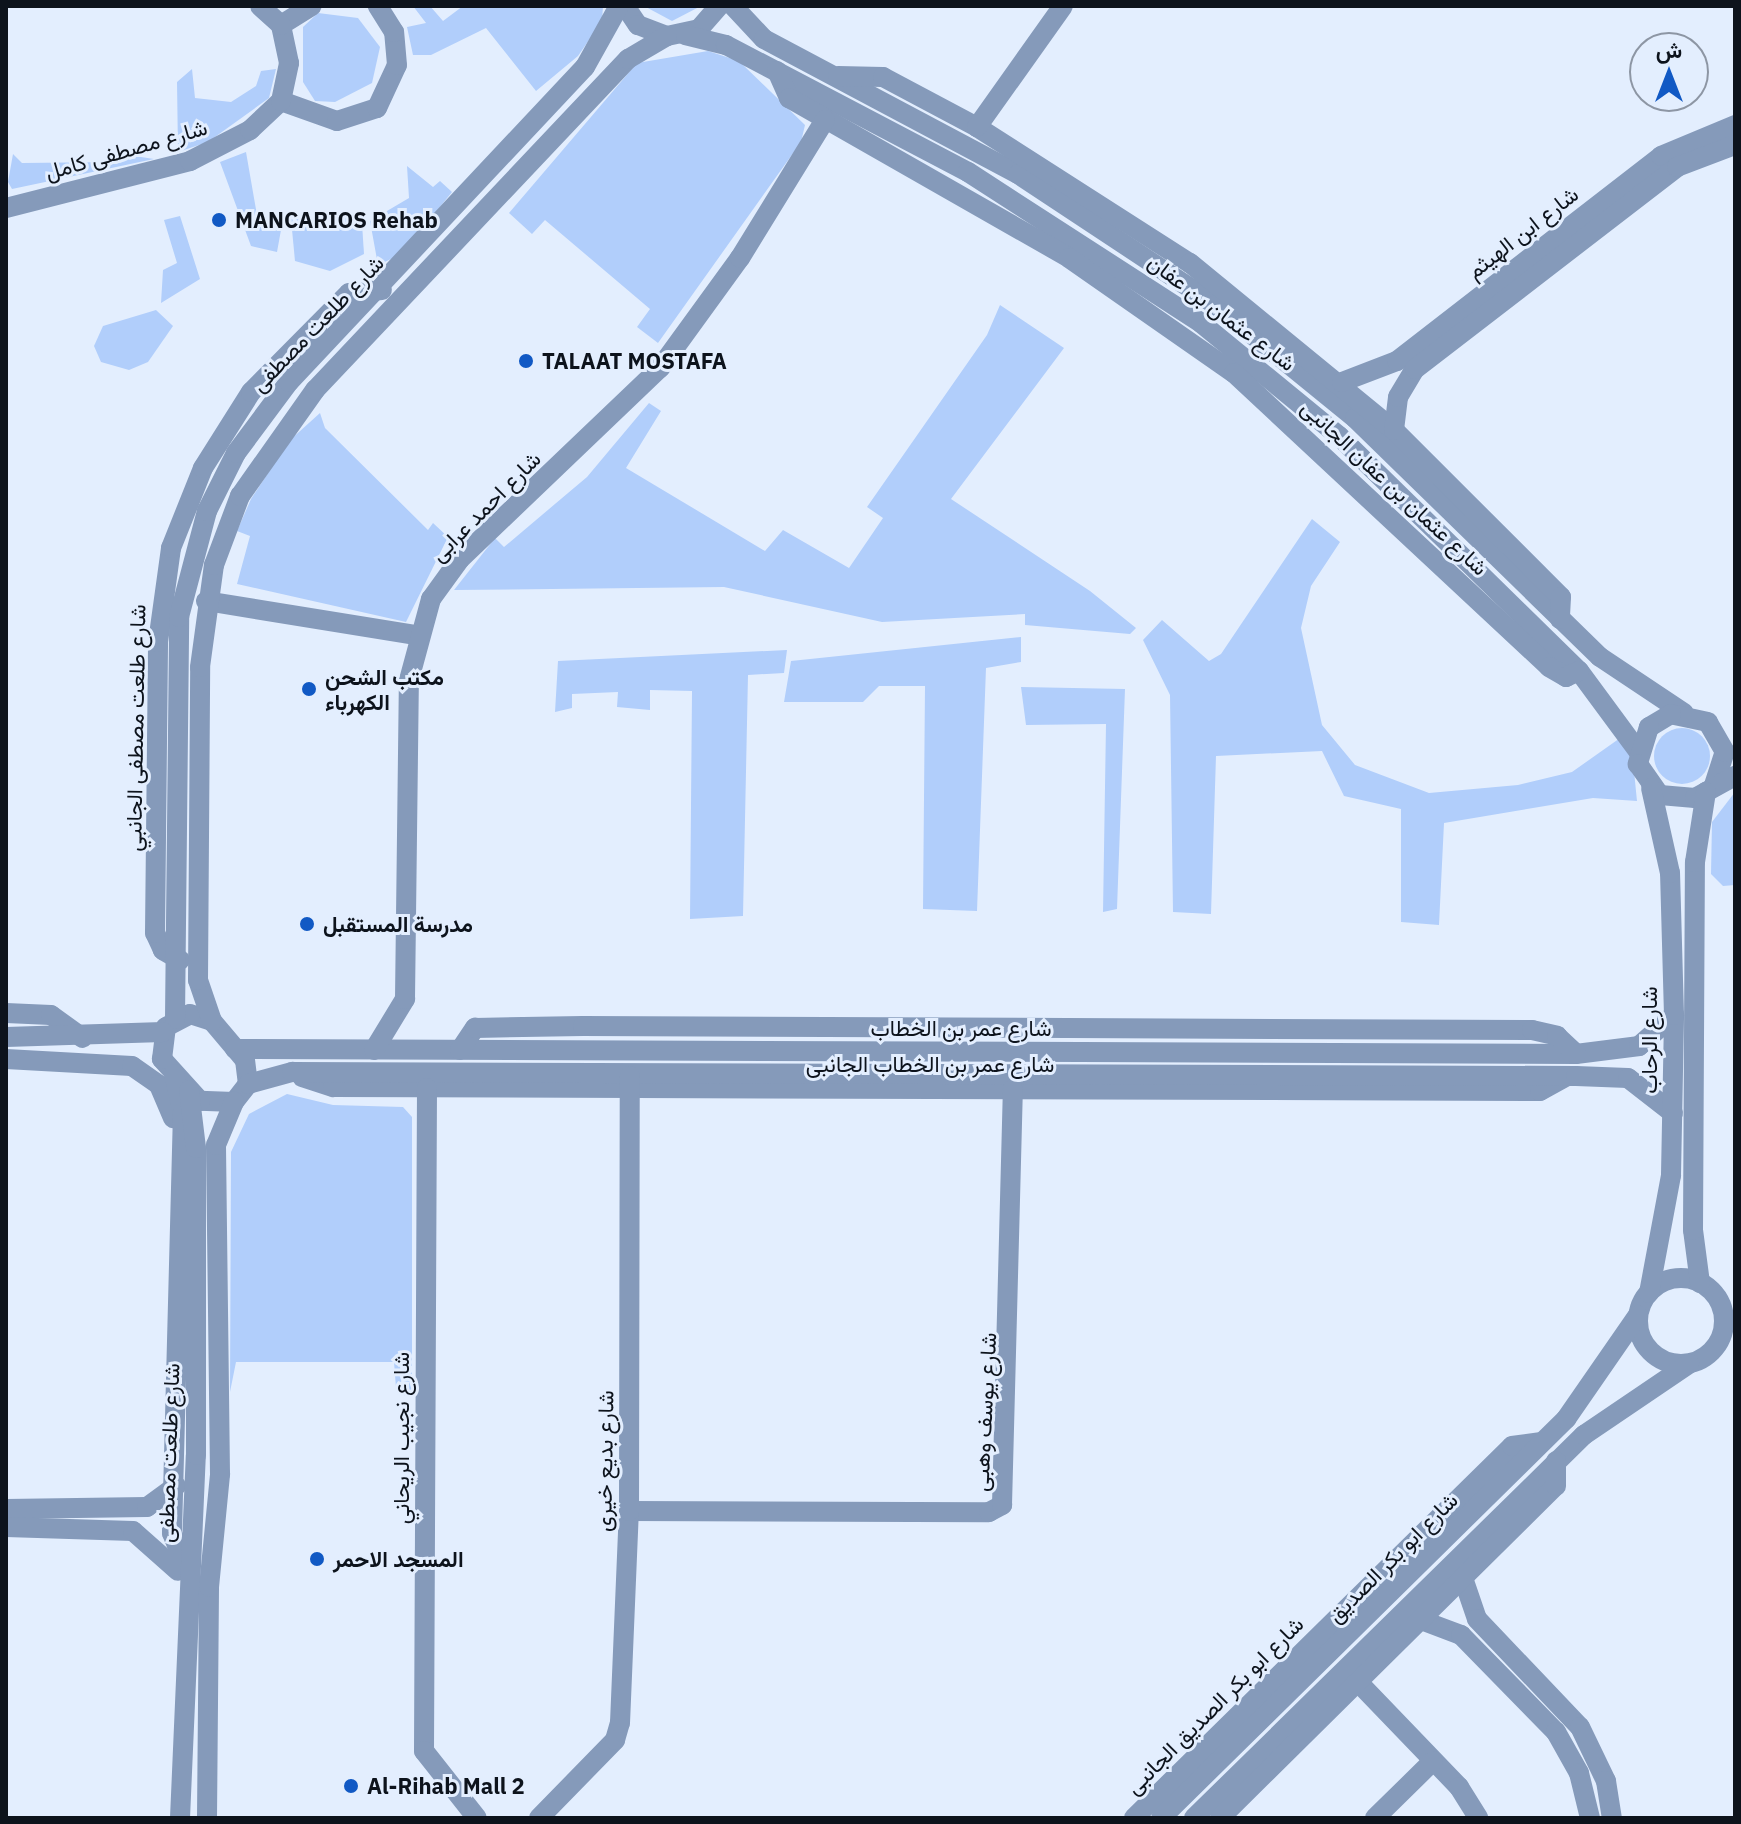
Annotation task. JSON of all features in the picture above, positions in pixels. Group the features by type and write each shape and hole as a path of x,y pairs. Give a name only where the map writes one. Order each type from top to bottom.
{"street":[{"path":"260,6 281,25 289,63 281,101 337,121 377,108 397,65 394,32 378,6"},
{"path":"281,25 312,6"},
{"name":"شارع عثمان بن عفان","path":"622,6 638,25 777,71 1085,243 1239,352 1339,436 1579,671 1638,751"},
{"name":"شارع طلعت مصطفى","path":"169,1026 180,960 179,617 207,511 260,418 382,290 585,67 622,6"},
{"name":"شارع طلعت مصطفى","path":"212,1021 198,980 206,601 229,519 279,431 628,59 676,36 719,6"},
{"name":"شارع عثمان بن عفان","path":"733,6 764,39 1009,169 1159,264 1355,418 1560,619 1619,672 1684,713"},
{"path":"977,127 1063,6"},
{"name":"شارع عثمان بن عفان الجانبى","path":"777,71 785,94 825,120 959,191 1180,333 1426,545 1549,667 1566,677 1579,671"},
{"name":"شارع عثمان بن عفان الجانبى","path":"838,76 883,77 977,127 1190,263 1342,382 1394,430 1561,597 1560,619"},
{"name":"شارع مصطفى كامل","path":"6,208 190,161 250,130 281,101"},
{"name":"شارع احمد عرابى","path":"374,1050 405,999 409,680 416,635 460,559 660,368 740,258 825,120"},
{"name":"شارع ابن الهيثم","path":"1342,382 1397,361 1661,156 1735,125"},
{"name":"شارع ابن الهيثم","path":"1394,430 1398,397 1415,369 1677,167 1735,145"},
{"name":"شارع طلعت مصطفى الجانبي","path":"180,960 163,950 155,933 158,642 171,548 203,468 251,392 349,293 382,290"},
{"path":"1339,436 1355,418"},
{"path":"206,601 416,635"},
{"path":"1735,731 1684,713 1659,719 1638,751 1651,788 1672,799 1710,789 1735,776"},
{"path":"1700,1283 1693,1230 1695,862 1710,789 1725,752 1708,722"},
{"name":"شارع الرحاب","path":"1649,1293 1669,1195 1674,1015 1670,873 1651,788"},
{"path":"178,821 200,821"},
{"path":"6,1013 51,1015 83,1038"},
{"name":"شارع عمر بن الخطاب","path":"235,1049 1576,1054 1639,1046 1674,1015"},
{"path":"6,1037 83,1038 212,1021 235,1049 248,1084 234,1102 216,1145 220,1474 209,1587 207,1818"},
{"path":"169,1026 160,1053 174,1074 206,1105 234,1102"},
{"name":"شارع عمر بن الخطاب الجانبى","path":"460,1050 475,1028 599,1026 1532,1030 1557,1036 1576,1054"},
{"path":"920,1052 920,1073"},
{"path":"6,1059 142,1071 170,1103 180,1159"},
{"name":"شارع عمر بن الخطاب","path":"248,1084 292,1072 630,1079 920,1073 1567,1076 1628,1078 1673,1113"},
{"name":"شارع عمر بن الخطاب الجانبى","path":"292,1072 333,1087 427,1088 630,1079 1013,1089 1540,1091 1567,1076"},
{"path":"174,1074 183,1112 173,1541 186,1576"},
{"name":"شارع بديع خيرى","path":"539,1818 618,1732 629,1511 630,1079"},
{"name":"شارع نجيب الريحاني","path":"427,1088 424,1751 477,1818"},
{"name":"شارع يوسف وهبى","path":"629,1511 989,1512 1002,1505 1013,1089"},
{"name":"شارع طلعت مصطفى","path":"180,1818 179,1759 186,1576 196,1455 196,1148 189,1090"},
{"path":"1711,1354 1724,1333 1726,1300 1700,1283 1667,1280 1649,1293 1638,1315 1645,1346 1657,1358 1689,1364 1735,1346"},
{"name":"شارع ابو بكر الصديق","path":"1161,1818 1542,1442 1599,1380 1638,1315"},
{"name":"شارع ابو بكر الصديق","path":"1194,1818 1556,1461 1620,1405 1689,1364"},
{"name":"شارع ابو بكر الصديق الجانبى","path":"1134,1818 1512,1446 1542,1442"},
{"path":"1220,1818 1556,1486 1556,1461"},
{"path":"6,1509 147,1507 176,1486"},
{"path":"6,1527 123,1528 163,1551 186,1576"},
{"path":"6,1539 100,1540 123,1528"},
{"path":"1463,1578 1477,1619 1580,1727 1603,1771 1612,1818"},
{"path":"1421,1620 1461,1635 1556,1732 1579,1773 1590,1818"},
{"path":"1358,1682 1433,1761 1478,1818"},
{"path":"179,1759 207,1759"},
{"path":"1375,1818 1433,1761"}],"shaded area":[{"path":"413,6 430,6 443,21 463,6 603,6 602,21 578,56 536,91 486,28 431,55 413,55 407,27 426,23"},
{"path":"644,6 701,6 672,21"},
{"path":"318,13 358,18 380,47 372,83 335,102 315,101 303,82 303,27"},
{"path":"708,51 739,61 805,125 801,142 658,343 637,327 650,309 545,220 532,234 509,213 637,63"},
{"path":"192,69 195,98 231,102 256,86 261,71 276,69 269,98 208,142 178,152 177,82"},
{"path":"246,152 258,221 281,230 277,252 251,246 220,162"},
{"path":"115,153 154,159 12,189 8,182 13,154 22,163 114,162"},
{"path":"407,166 433,187 440,181 452,192 402,254 378,265 370,221 409,198"},
{"path":"180,216 200,279 161,303 163,270 177,263 164,220"},
{"path":"353,216 362,224 364,254 330,271 295,261 291,219"},
{"path":"1000,305 1064,348 951,499 1090,591 1136,628 1130,634 1025,625 1025,614 882,622 724,587 454,590 495,538 504,547 587,477 649,403 661,411 626,468 765,551 783,530 849,568 883,518 867,507 987,335"},
{"path":"156,310 173,326 148,362 129,370 101,362 94,346 103,326"},
{"path":"320,413 325,428 428,530 433,523 448,537 406,622 237,584 250,536 237,531 251,499 289,441"},
{"path":"1312,519 1340,542 1311,586 1301,628 1322,725 1355,765 1429,793 1518,785 1572,772 1630,731 1637,801 1593,798 1444,823 1439,925 1401,922 1401,809 1344,796 1322,751 1216,756 1211,914 1173,912 1170,695 1143,640 1162,620 1209,661 1221,654"},
{"path":"1021,637 1021,662 986,668 977,911 923,909 925,686 879,686 863,702 784,702 791,661"},
{"path":"787,650 784,673 748,675 743,916 690,919 692,691 650,690 650,710 617,707 618,692 572,694 572,708 555,712 558,661"},
{"path":"1021,687 1125,689 1117,909 1103,912 1106,724 1026,725"},
{"path":"1682,728 1702,736 1710,756 1702,776 1682,784 1662,776 1654,756 1662,736"},
{"path":"1735,792 1735,885 1723,886 1711,874 1712,822"},
{"path":"287,1094 333,1105 403,1107 412,1117 412,1388 405,1396 396,1388 394,1362 236,1362 230,1392 231,1152 249,1114"}],"place":[{"name":"MANCARIOS Rehab","path":"219,220"},
{"name":"TALAAT MOSTAFA","path":"526,361"},
{"name":"مكتب الشحن الكهرباء","path":"309,689"},
{"name":"مدرسة المستقبل","path":"307,924"},
{"name":"المسجد الاحمر","path":"317,1559"},
{"name":"Al-Rihab Mall 2","path":"351,1786"}]}
